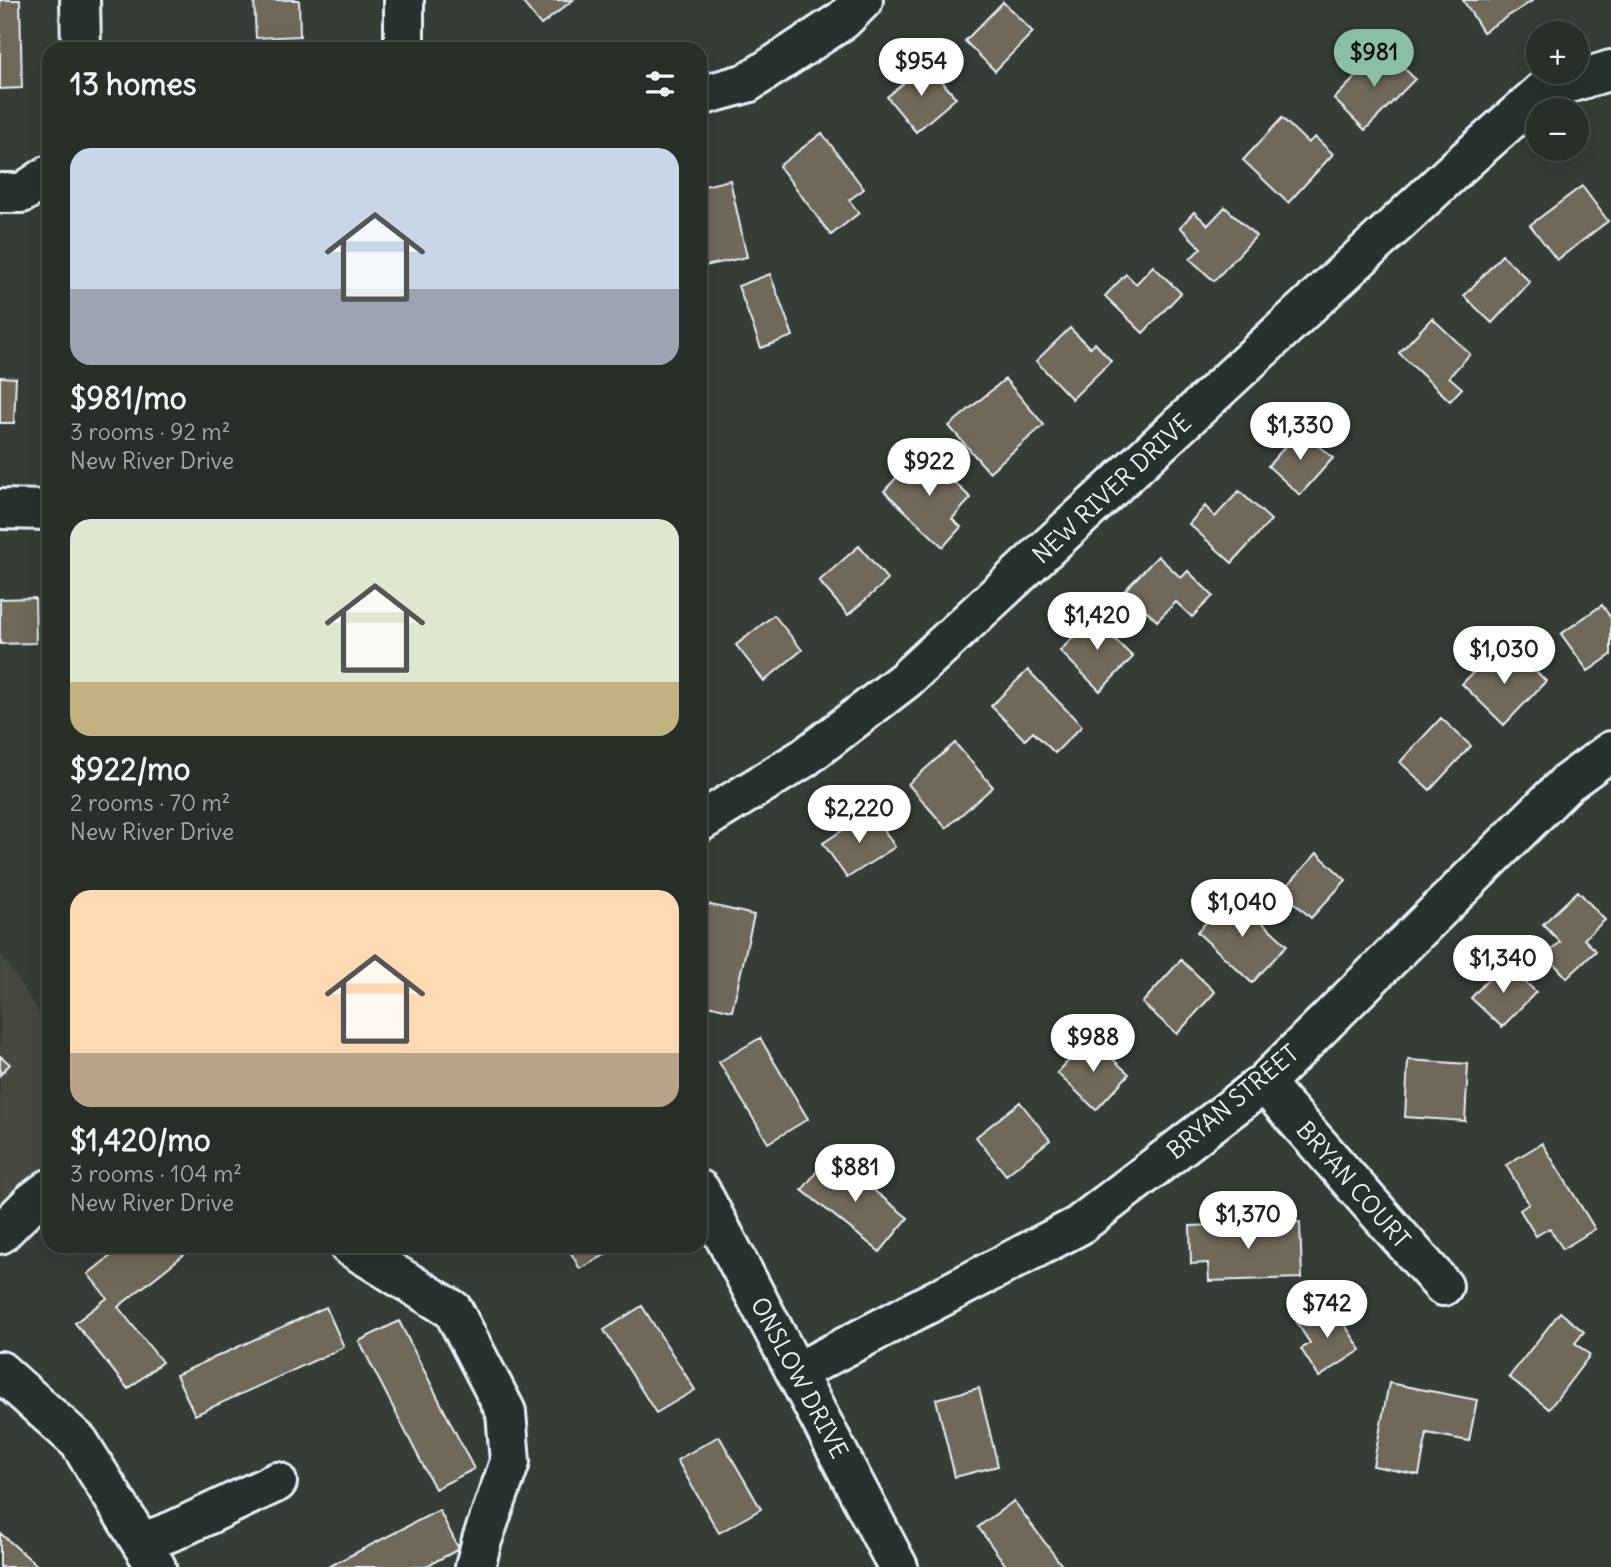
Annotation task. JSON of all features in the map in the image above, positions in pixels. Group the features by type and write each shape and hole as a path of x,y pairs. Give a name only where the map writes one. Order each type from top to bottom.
{"street":[{"path":"80,0 81,42"},
{"path":"404,0 404,42"},
{"path":"707,94 747,83 843,20 863,0"},
{"name":"NEW RIVER DRIVE","path":"707,818 804,758 905,680 1543,91 1611,70"},
{"path":"0,193 22,193 42,180"},
{"path":"0,509 42,510"},
{"name":"BRYAN STREET","path":"797,1372 1078,1226 1264,1083 1567,783 1611,751"},
{"name":"BRYAN COURT","path":"1264,1083 1443,1286"},
{"path":"0,1234 42,1194"},
{"name":"ONSLOW DRIVE","path":"707,1203 898,1567"},
{"path":"360,1253 453,1310 506,1412 510,1462 475,1567"},
{"path":"0,1371 79,1442 149,1555 175,1530 277,1482"}],"shaded area":[{"path":"0,953 42,1017 42,1195 0,1234"}],"building":[{"path":"0,0 20,0 22,88 0,89"},
{"path":"254,0 299,0 300,36 256,38"},
{"path":"521,0 573,0 541,25"},
{"path":"1463,0 1532,0 1532,1 1483,32"},
{"path":"1003,2 1033,32 995,71 965,41"},
{"path":"1384,48 1415,79 1365,130 1334,99"},
{"path":"927,64 956,98 916,132 887,97"},
{"path":"1282,118 1308,143 1315,137 1333,154 1288,203 1243,160"},
{"path":"822,133 864,189 849,200 859,213 831,235 779,166"},
{"path":"730,180 747,257 707,266 707,185"},
{"path":"1582,186 1608,221 1557,260 1530,225"},
{"path":"1225,207 1256,236 1214,281 1190,259 1201,248 1180,227 1194,212 1208,225"},
{"path":"1502,255 1530,282 1492,323 1464,296"},
{"path":"1153,266 1181,293 1143,333 1105,296 1126,274 1136,284"},
{"path":"770,274 793,336 761,348 738,286"},
{"path":"1432,318 1470,354 1449,377 1462,388 1450,401 1399,353"},
{"path":"1070,328 1090,348 1095,343 1111,361 1072,399 1036,361"},
{"path":"0,377 16,378 14,423 0,423"},
{"path":"1005,379 1044,425 989,472 949,426"},
{"path":"1300,430 1333,458 1300,495 1268,466"},
{"path":"921,451 971,498 952,519 961,527 943,547 884,491"},
{"path":"1239,491 1271,520 1232,563 1189,524 1205,506 1215,517"},
{"path":"859,546 888,580 848,615 819,581"},
{"path":"1158,556 1181,578 1188,571 1213,596 1192,617 1176,602 1157,621 1125,590"},
{"path":"35,598 36,643 0,644 0,599"},
{"path":"1602,605 1611,618 1611,655 1588,671 1561,634"},
{"path":"1099,610 1114,624 1107,632 1133,657 1100,691 1060,651"},
{"path":"774,615 802,650 764,681 736,645"},
{"path":"1516,652 1546,681 1504,725 1462,684 1491,654 1503,666"},
{"path":"1028,670 1082,726 1055,753 1033,732 1025,740 991,706"},
{"path":"1441,718 1471,746 1430,790 1400,762"},
{"path":"955,743 993,787 946,828 908,784"},
{"path":"872,811 895,847 847,878 823,843"},
{"path":"1317,853 1346,880 1311,918 1282,891"},
{"path":"1578,891 1605,920 1584,939 1596,951 1567,978 1546,955 1560,942 1543,924"},
{"path":"1232,895 1287,945 1252,983 1197,932"},
{"path":"707,904 754,915 732,1011 707,1005"},
{"path":"1181,960 1215,992 1177,1034 1142,1003"},
{"path":"1504,962 1536,992 1502,1027 1471,998"},
{"path":"760,1038 808,1119 768,1143 719,1062"},
{"path":"1090,1038 1129,1074 1096,1110 1057,1073"},
{"path":"0,1056 10,1064 0,1075"},
{"path":"1408,1060 1468,1064 1465,1121 1405,1117"},
{"path":"1020,1102 1050,1140 1006,1175 976,1137"},
{"path":"1542,1143 1595,1229 1563,1249 1549,1228 1536,1236 1520,1210 1529,1204 1506,1165"},
{"path":"830,1155 908,1218 880,1252 802,1190"},
{"path":"1300,1222 1302,1278 1209,1281 1208,1263 1191,1264 1190,1226"},
{"path":"114,1253 186,1253 118,1307 162,1362 128,1389 75,1323 107,1298 88,1274"},
{"path":"571,1253 609,1253 580,1269"},
{"path":"1330,1302 1361,1350 1319,1377 1301,1349 1310,1343 1297,1323"},
{"path":"642,1306 695,1390 656,1413 604,1330"},
{"path":"326,1307 344,1347 195,1415 176,1375"},
{"path":"1560,1312 1584,1332 1575,1343 1590,1355 1549,1409 1509,1377"},
{"path":"399,1321 474,1469 435,1489 359,1341"},
{"path":"1389,1383 1477,1400 1469,1441 1427,1433 1419,1475 1373,1466"},
{"path":"979,1388 998,1466 955,1477 936,1399"},
{"path":"719,1436 761,1509 719,1533 677,1460"},
{"path":"1014,1501 1063,1567 1007,1567 978,1527"},
{"path":"439,1510 459,1549 425,1567 328,1567"},
{"path":"0,1533 39,1567 0,1567"}]}
